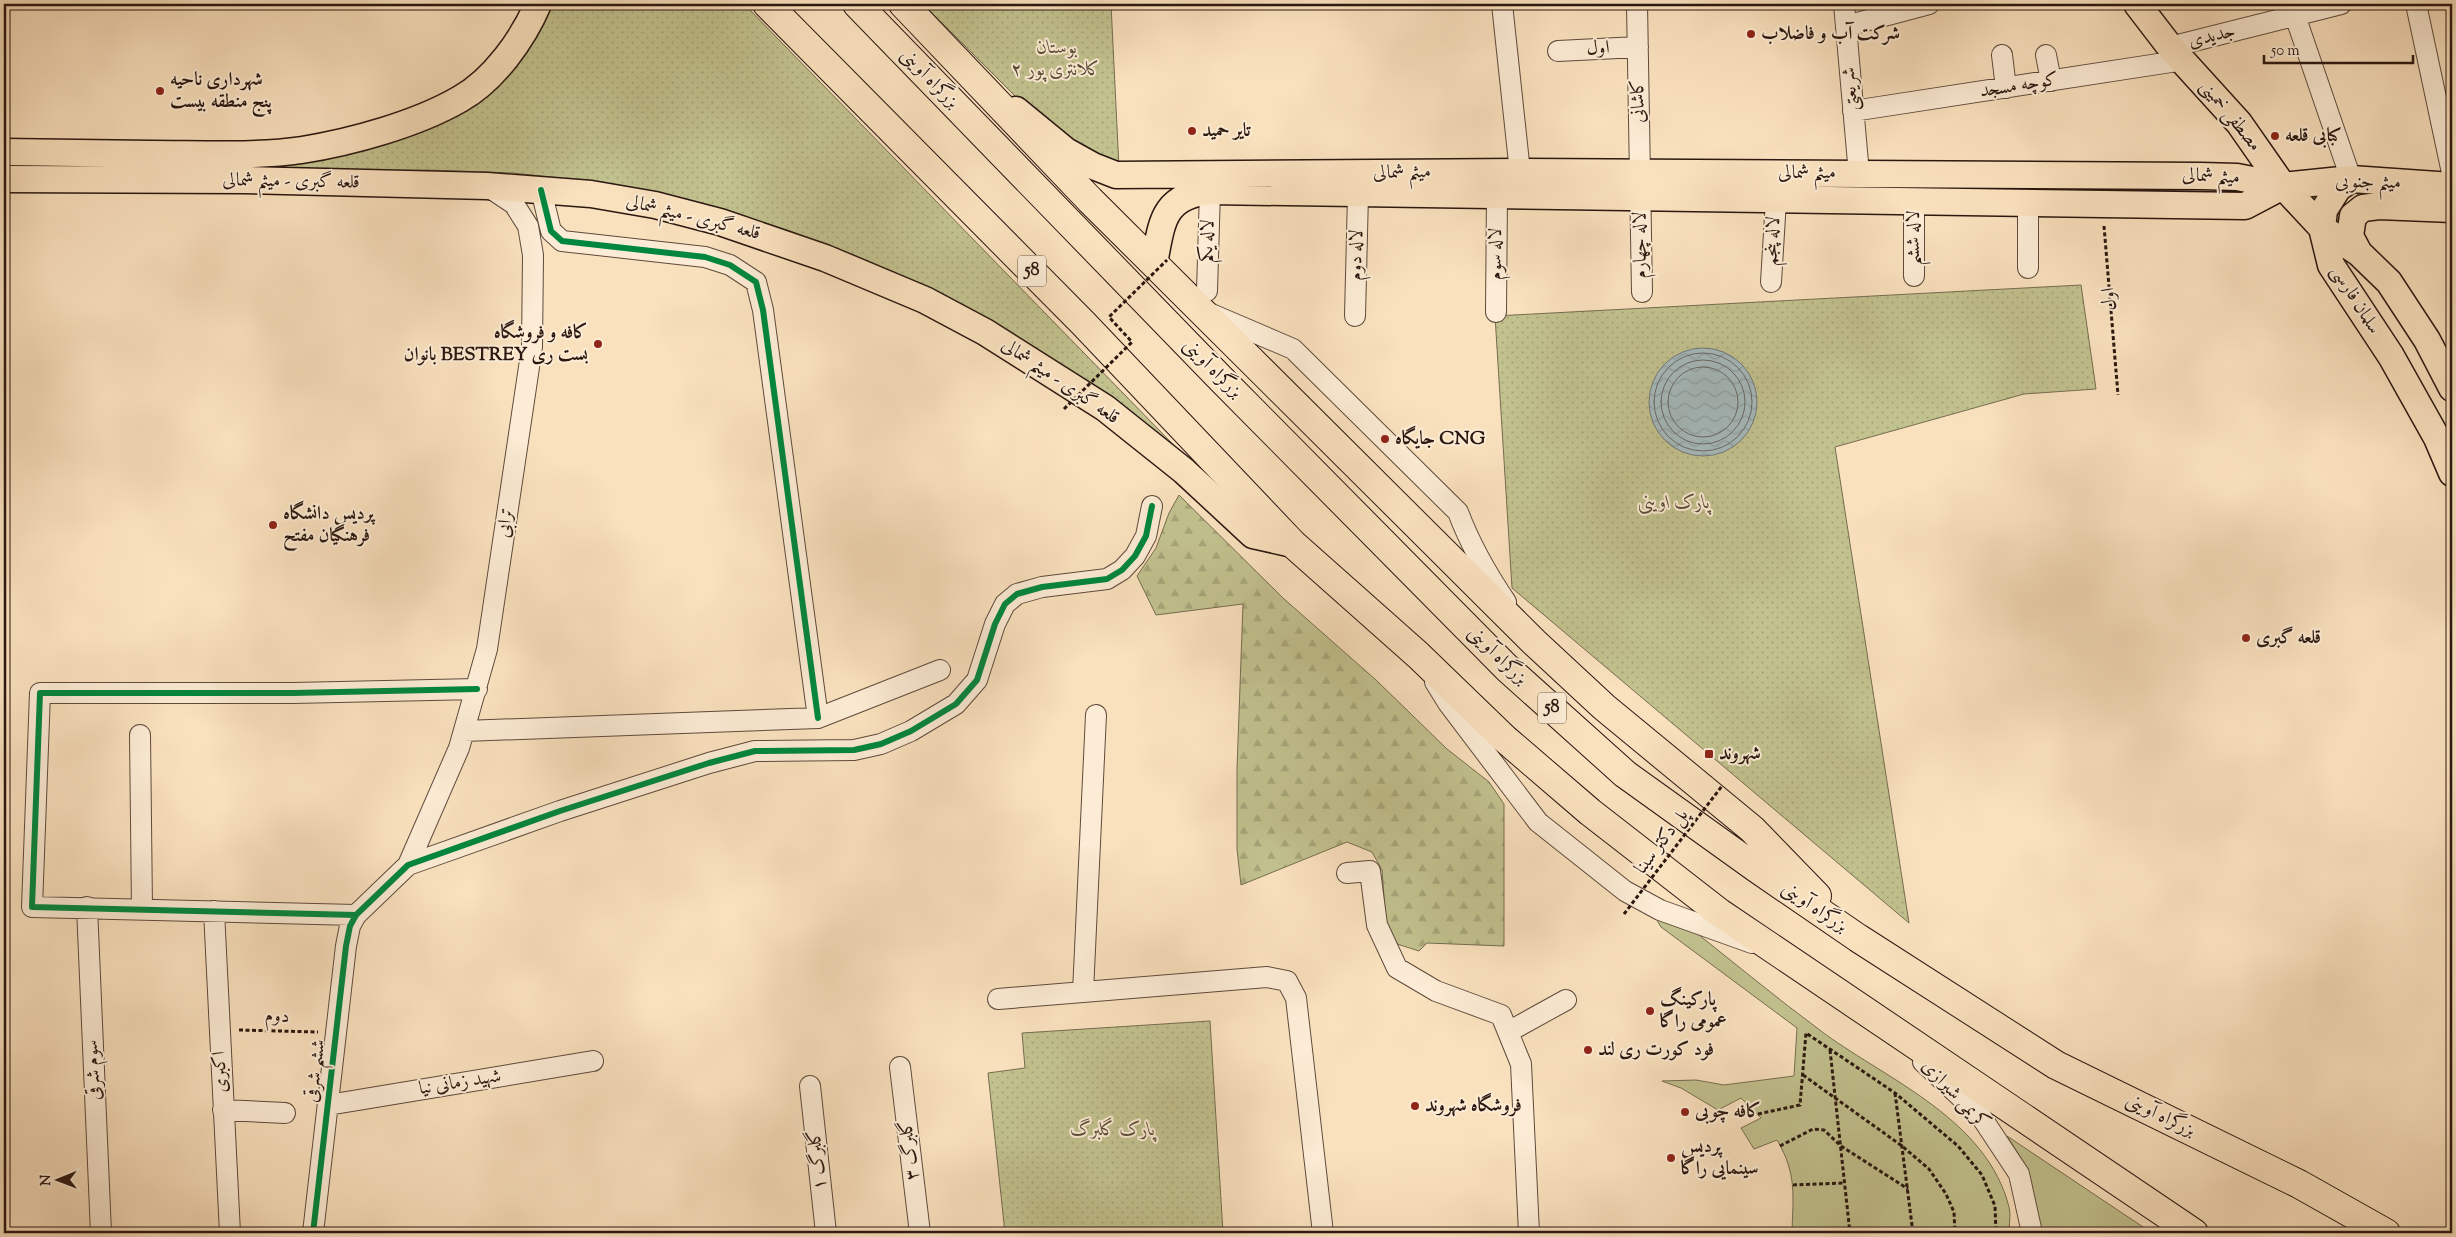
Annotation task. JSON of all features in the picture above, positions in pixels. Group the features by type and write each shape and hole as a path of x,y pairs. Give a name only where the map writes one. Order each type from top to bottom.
{"highway":[{"name":"58","path":"767,4 1083,323 1293,544 1418,654 1505,739 1590,812 1720,913 2194,1233"},
{"name":"بزرگراه آوینی","path":"857,4 1202,359 1507,668 1625,774 1858,938 2056,1065 2299,1184 2386,1233"},
{"path":"903,4 1090,200 1204,301 1534,642 1604,707 1752,828 1858,938"}],"main road":[{"name":"قلعه گبری - میثم شمالی","path":"4,152 242,154 303,150 363,136 420,119 462,98 496,69 516,43 538,4"},
{"name":"مصطفی خمینی","path":"2137,4 2177,54 2239,123 2283,186 2322,228"},
{"name":"میثم شمالی","path":"985,88 1032,122 1066,151 1092,166 1116,175 1640,172 2201,176 2237,177 2283,186"},
{"path":"2201,176 2234,162 2242,147 2239,123"},
{"path":"242,154 242,180"},
{"name":"قلعه گبری - میثم شمالی","path":"4,179 242,180 487,186 591,194 646,203 720,222 825,258 925,300 984,332 1105,408 1184,471 1253,535 1293,544"},
{"path":"2322,228 2324,210 2329,199 2338,188 2351,179"},
{"name":"میثم جنوبی","path":"2283,186 2351,179 2452,186"},
{"name":"میثم شمالی","path":"1161,262 1166,216 1176,200 1193,193 1210,191 2246,206 2283,186"},
{"name":"میثم جنوبی","path":"2359,253 2350,236 2353,216 2363,208 2379,206 2452,209"},
{"name":"سلمان فارسی","path":"2322,228 2359,253 2388,282 2427,340 2452,388"},
{"name":"سلمان فارسی","path":"2322,228 2331,265 2391,356 2437,438 2452,473"}],"street":[{"path":"1502,4 1520,172"},
{"name":"کاشانی","path":"1637,4 1640,198"},
{"name":"شریعتی","path":"1844,4 1859,174"},
{"path":"1846,26 1928,4"},
{"name":"جدیدی","path":"2177,54 2293,10 2341,4"},
{"path":"2416,4 2452,173"},
{"path":"2293,10 2351,179"},
{"name":"اول","path":"1558,51 1638,47"},
{"name":"کوچه مسجد","path":"1854,111 2051,81 2177,54"},
{"path":"2002,55 2006,88"},
{"path":"2046,55 2051,81"},
{"name":"ترابی","path":"408,865 464,731 477,689 490,630 532,347 533,255 528,226 514,204 487,186"},
{"path":"541,190 551,231 562,241 705,257 730,265 756,282 763,310 818,718"},
{"name":"لاله یکم","path":"1204,301 1210,191"},
{"name":"لاله دوم","path":"1355,316 1358,194"},
{"name":"لاله سوم","path":"1496,312 1497,196"},
{"name":"لاله چهارم","path":"1640,198 1642,292"},
{"name":"لاله پنجم","path":"1771,282 1776,200"},
{"name":"لاله ششم","path":"1914,200 1914,276"},
{"path":"2028,202 2028,268"},
{"path":"1204,301 1293,349 1458,512 1490,579 1534,642"},
{"path":"477,689 292,693 40,693 32,907 356,915 408,865 560,811 709,763 755,751 854,750 881,744 911,731 956,704 977,680 995,624 1004,604 1017,594 1042,588 1107,579 1122,570 1135,556 1146,536 1152,506"},
{"path":"1418,654 1448,703 1538,822 1625,891 1660,910 1779,953"},
{"path":"464,731 818,718 940,670"},
{"path":"1084,992 1096,715"},
{"path":"140,736 142,909"},
{"path":"1347,873 1370,871 1377,925 1397,968 1436,991 1501,1015 1522,1064 1529,1233"},
{"name":"سوم شرقی","path":"87,907 102,1233"},
{"name":"اکبری","path":"214,911 218,1030 230,1233"},
{"name":"ششم شرقی","path":"313,1233 346,946 350,926 356,915"},
{"path":"998,999 1267,977 1287,981 1296,998 1323,1233"},
{"path":"1508,1032 1566,1000"},
{"name":"کریمی شیرازی","path":"1882,1023 1980,1115 2019,1174 2032,1233"},
{"name":"شهید زمانی نیا","path":"328,1105 593,1061"},
{"name":"گلبرگ ۳","path":"900,1066 920,1233"},
{"name":"گلبرگ ۱","path":"810,1086 826,1233"},
{"path":"223,1110 285,1113"}],"path":[{"path":"1064,409 1132,342 1109,317 1161,262"},
{"path":"1758,1114 1800,1105 1806,1033 1895,1093 1958,1146 1982,1175 1995,1206 1996,1233"},
{"path":"1830,1050 1850,1233"},
{"path":"1803,1075 1902,1146 1929,1169 1946,1194 1954,1212 1955,1232"},
{"path":"1895,1093 1913,1232"},
{"path":"1780,1146 1813,1129 1824,1130 1841,1146 1908,1189"},
{"path":"1793,1184 1845,1183"},
{"path":"1881,1233 1982,1233"}],"green space":[{"path":"548,4 744,4 1197,469 904,278 790,231 690,201 560,178 513,173 428,170 309,171 266,167 409,134"},
{"name":"بوستان کلانتری پور ۲","path":"923,4 1111,4 1119,168 1037,118"},
{"name":"پارک اوینی","path":"2081,285 2096,389 2024,394 1835,447 1909,923 1512,588 1495,316"},
{"path":"1179,495 1283,598 1376,680 1447,749 1489,782 1504,804 1504,946 1427,943 1419,951 1394,943 1386,924 1382,870 1372,852 1347,842 1241,885 1237,849 1237,769 1243,604 1156,615 1137,576 1156,548 1169,513"},
{"path":"1655,917 1679,919 1825,1034 1906,1086 1958,1126 1980,1150 1997,1177 2009,1207 2009,1233 1792,1233 1791,1174 1783,1152 1777,1140 1754,1149 1741,1128 1761,1118 1741,1098 1718,1110 1681,1088 1662,1081 1696,1080 1724,1085 1794,1076 1797,1028 1661,927"},
{"name":"پارک گلبرگ","path":"1210,1021 1223,1233 1005,1233 988,1073 1025,1068 1022,1033"},
{"path":"2007,1136 2152,1233 2040,1233 2028,1169"}],"water":[{"path":"1703,348 1724,352 1741,364 1753,381 1757,402 1753,423 1741,440 1724,452 1703,456 1682,452 1665,440 1653,423 1649,402 1653,381 1665,364 1682,352"}],"cycle path":[{"path":"541,190 551,231 562,241 705,257 730,265 756,282 763,310 818,718"},
{"path":"313,1233 346,946 350,926 356,915 408,865 560,811 709,763 755,751 854,750 881,744 911,731 956,704 977,680 995,624 1005,604 1017,594 1042,587 1107,579 1122,570 1135,556 1146,536 1152,506"},
{"path":"356,915 32,907 40,693 293,693 477,689"}],"place":[{"name":"شرکت آب و فاضلاب","path":"1751,34"},
{"name":"شهرداری ناحیه پنج منطقه بیست","path":"160,91"},
{"name":"تایر حمید","path":"1192,131"},
{"name":"کبابی قلعه","path":"2275,136"},
{"name":"کافه و فروشگاه بانوان BESTREY بست ری","path":"598,344"},
{"name":"جایگاه CNG","path":"1385,439"},
{"name":"پردیس دانشگاه فرهنگیان مفتح","path":"273,525"},
{"name":"قلعه گبری","path":"2246,638"},
{"name":"شهروند","path":"1709,754"},
{"name":"پارکینگ عمومی راگا","path":"1650,1011"},
{"name":"فود کورت ری لند","path":"1588,1050"},
{"name":"فروشگاه شهروند","path":"1415,1106"},
{"name":"کافه چوبی","path":"1685,1112"},
{"name":"پردیس سینمایی راگا","path":"1671,1158"}]}
